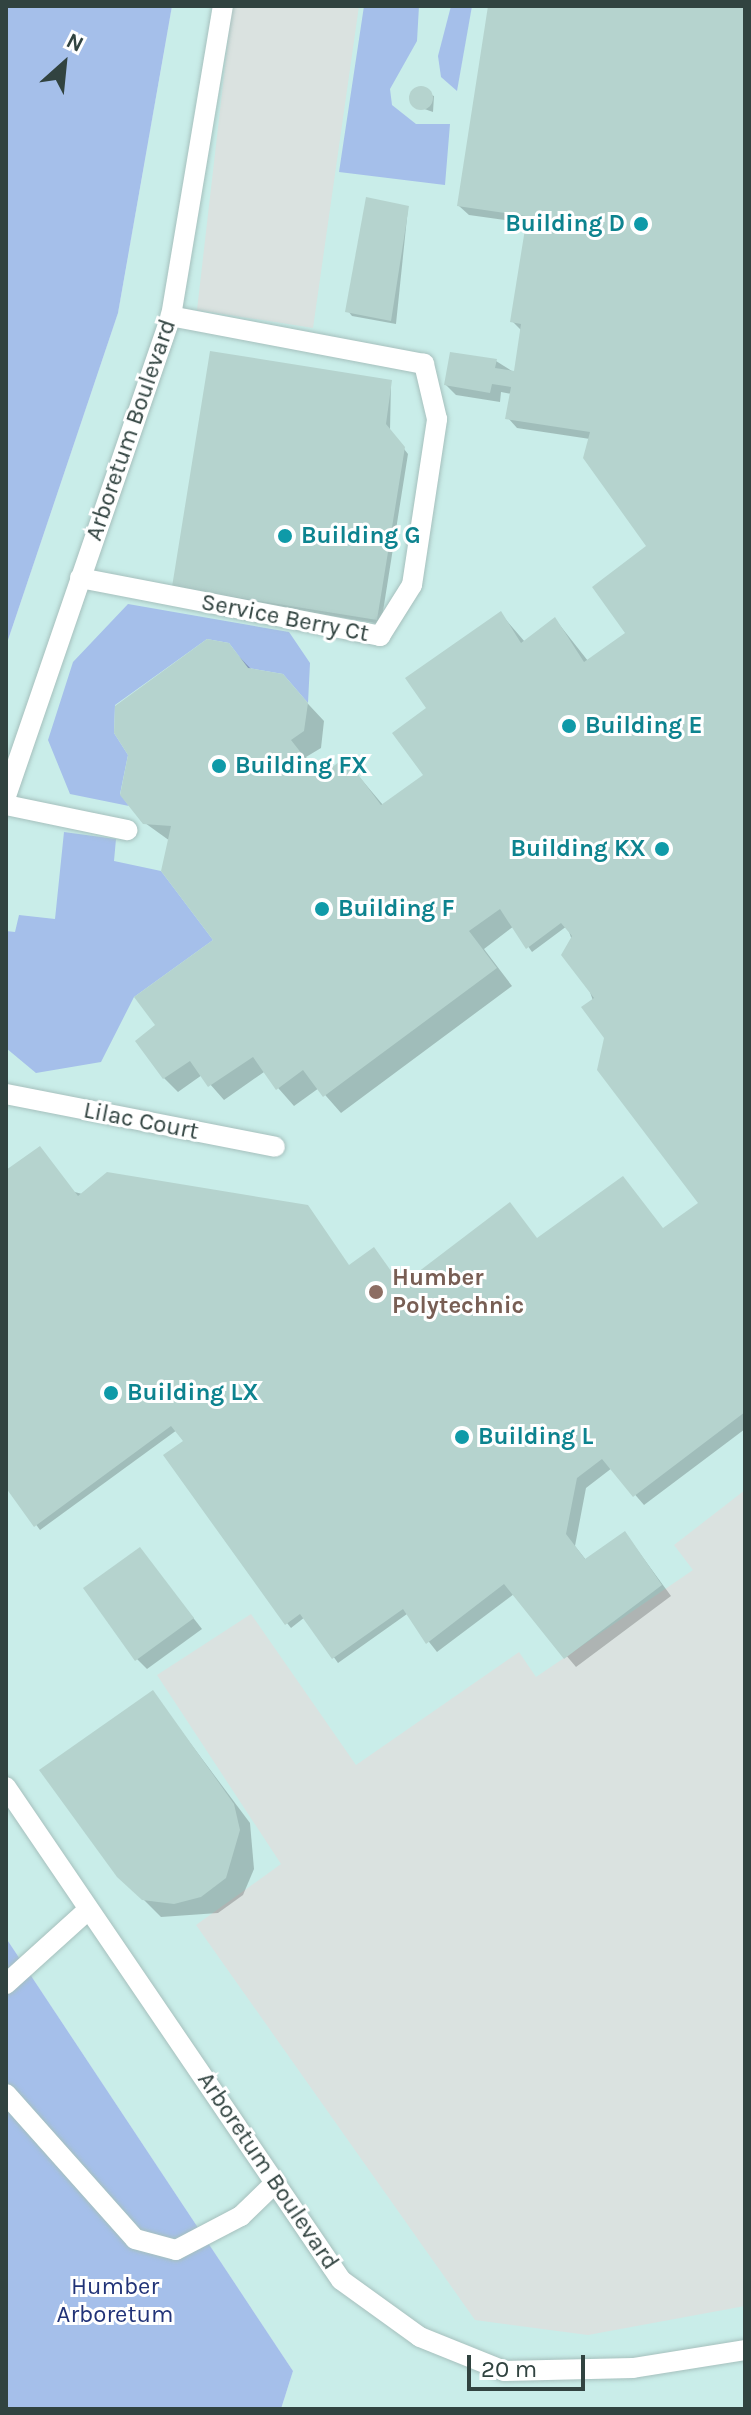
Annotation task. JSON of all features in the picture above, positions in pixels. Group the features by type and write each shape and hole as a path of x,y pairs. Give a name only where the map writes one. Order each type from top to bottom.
{"lane":[{"name":"Arboretum Boulevard","path":"6,796 171,316 223,6"},
{"name":"Service Berry Ct","path":"80,578 380,636 412,585 437,419 424,364 171,316"},
{"path":"6,805 127,830"},
{"name":"Lilac Court","path":"6,1094 275,1147"},
{"name":"Arboretum Boulevard","path":"6,1787 341,2280 420,2337 504,2371 633,2368 745,2350"},
{"path":"6,1984 88,1910"},
{"path":"6,2094 135,2239 176,2250 241,2216 275,2183"}],"shaded area":[{"name":"Humber Polytechnic","path":"172,6 745,6 745,2409 281,2409 293,2371 6,1938 6,646 118,313"},
{"path":"232,6 359,6 313,328 197,310"},
{"path":"745,1490 745,2306 588,2335 475,2320 196,1925 281,1864 157,1675 251,1614 356,1765 519,1652 536,1677 693,1570 674,1545"}],"green space":[{"path":"6,6 172,6 118,313 6,646"},
{"path":"364,6 419,6 417,41 390,89 392,105 416,124 450,124 445,185 339,172"},
{"path":"451,6 472,6 457,91 441,77 438,56"},
{"path":"128,604 289,632 310,663 308,703 283,674 248,668 229,643 207,639 115,705 114,733 128,755 120,794 129,806 70,794 48,740 73,662"},
{"path":"64,832 116,839 114,861 161,871 213,940 134,997 101,1062 36,1073 6,1048 6,931 15,932 19,915 55,919"},
{"name":"Humber Arboretum","path":"6,1938 293,2371 281,2409 6,2409"}],"building":[{"path":"488,6 745,6 745,1412 633,1497 602,1459 577,1478 566,1534 585,1559 625,1531 662,1585 564,1659 504,1584 426,1644 403,1609 332,1659 300,1614 285,1625 163,1455 183,1441 171,1426 34,1527 6,1488 6,1170 40,1146 78,1196 107,1172 308,1205 349,1265 374,1247 401,1285 510,1202 537,1238 623,1176 663,1228 698,1203 597,1070 604,1038 581,1007 594,998 561,955 572,936 561,923 526,949 500,909 469,931 497,968 323,1097 303,1070 276,1090 253,1057 208,1087 190,1061 163,1079 135,1041 155,1025 134,997 213,940 161,871 171,826 143,824 120,795 128,755 114,733 115,706 207,639 229,643 248,668 283,674 308,703 304,731 291,740 320,777 345,757 381,805 423,775 392,733 426,708 405,678 501,611 521,643 555,617 584,662 625,633 592,587 646,546 583,458 590,432 505,419 511,387 492,384 490,393 444,385 450,352 497,359 495,368 514,371 521,324 510,322 525,229 536,231 539,218 457,206"},
{"path":"421,86 430,89 433,98 430,107 421,110 412,107 409,98 412,89"},
{"path":"366,197 409,206 391,321 345,312"},
{"name":"Building G","path":"210,351 392,380 386,424 405,447 377,620 172,587"},
{"path":"140,1547 194,1618 135,1661 83,1588"},
{"path":"153,1690 234,1804 240,1830 226,1878 201,1897 174,1904 142,1900 117,1877 39,1770"}],"place":[{"name":"Building D","path":"641,224"},
{"name":"Building G","path":"285,536"},
{"name":"Building E","path":"569,726"},
{"name":"Building FX","path":"219,766"},
{"name":"Building KX","path":"662,849"},
{"name":"Building F","path":"322,909"},
{"name":"Humber Polytechnic","path":"376,1292"},
{"name":"Building LX","path":"111,1393"},
{"name":"Building L","path":"462,1437"}]}
